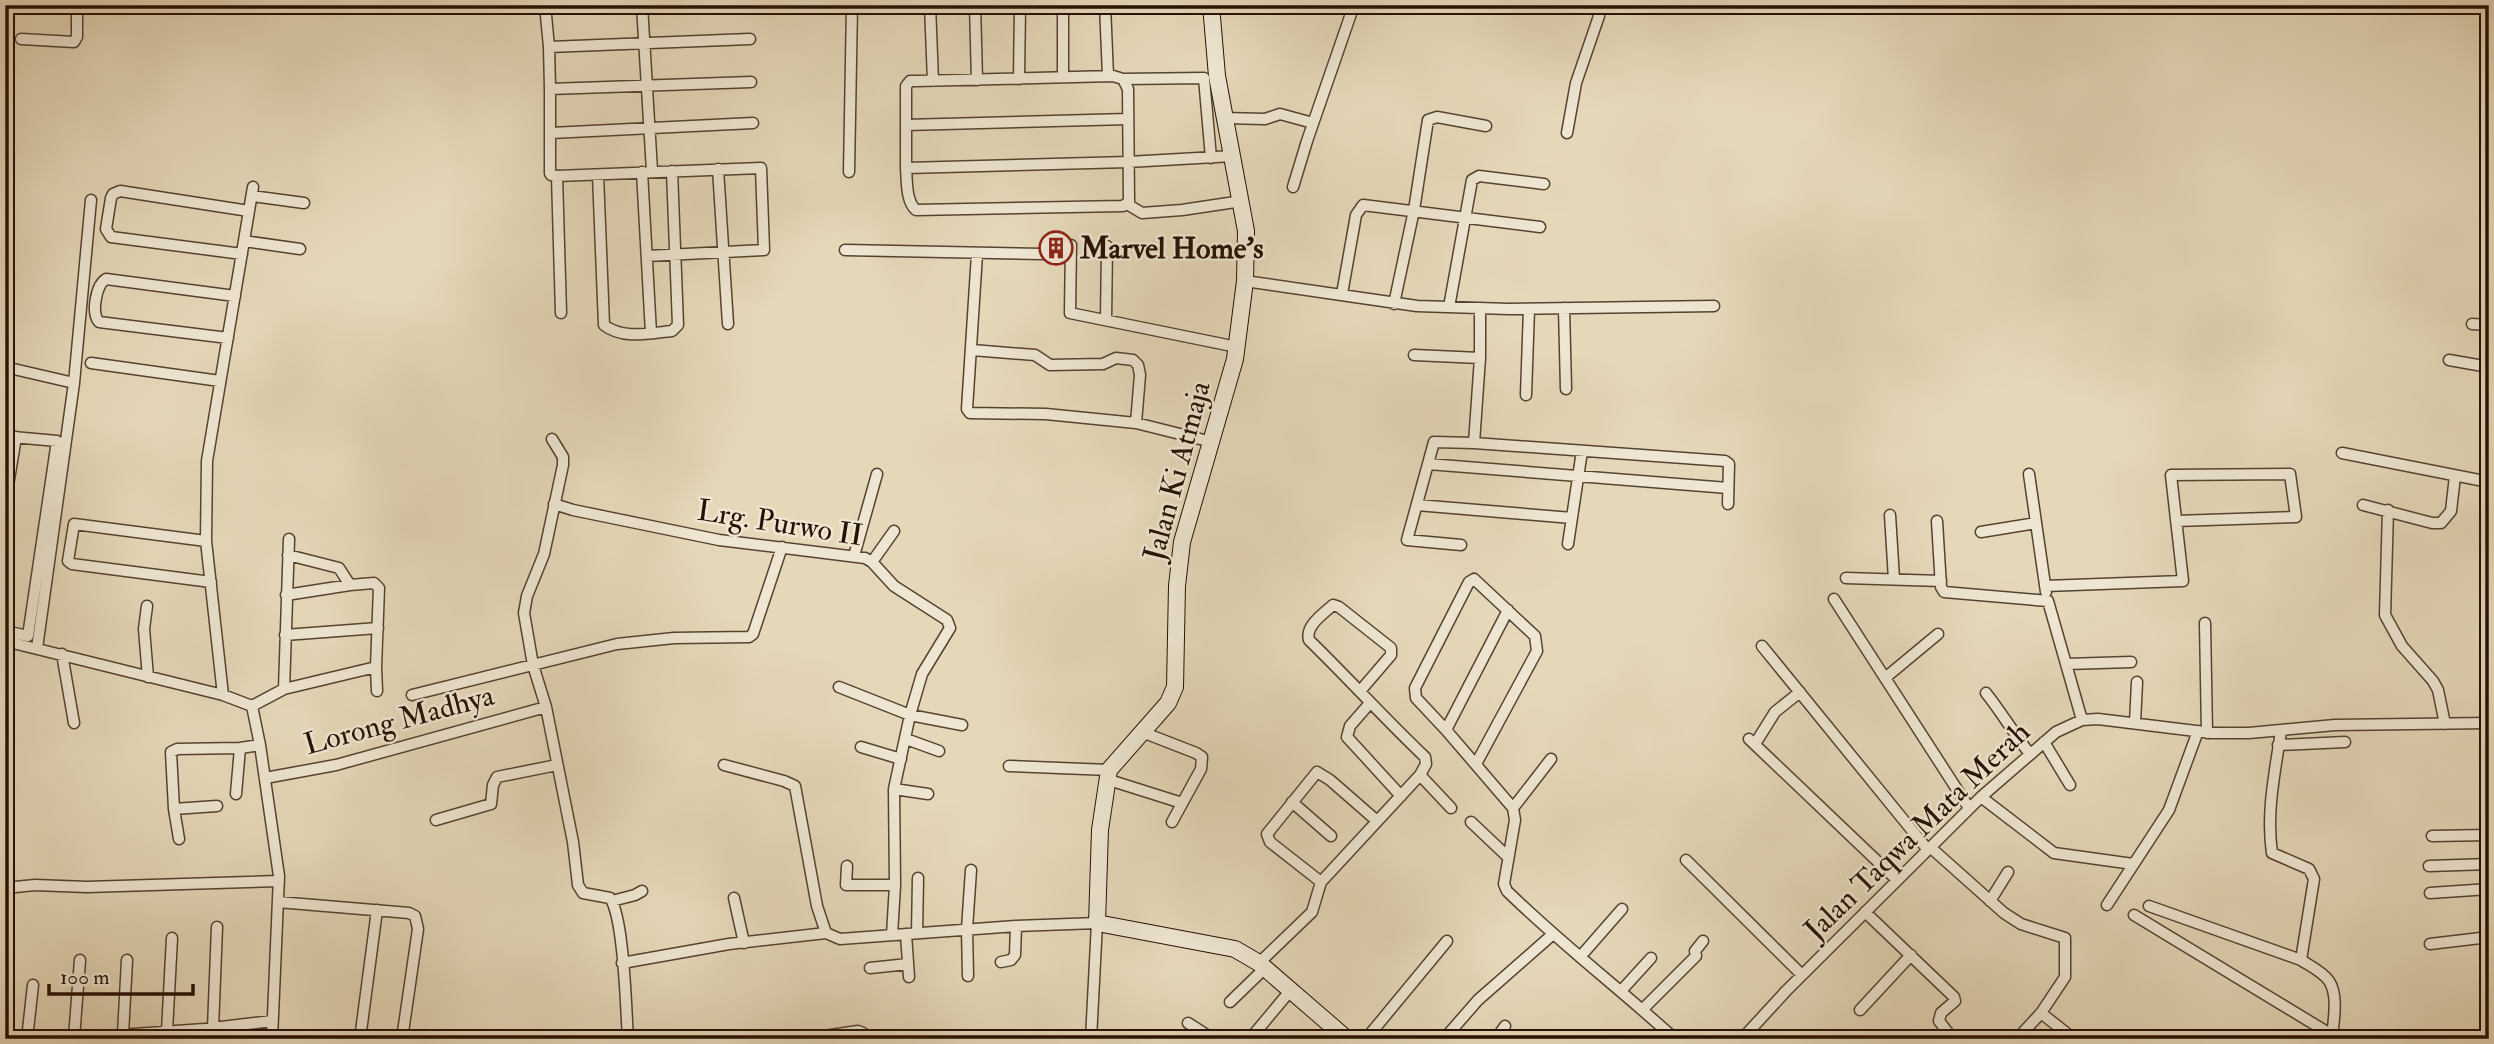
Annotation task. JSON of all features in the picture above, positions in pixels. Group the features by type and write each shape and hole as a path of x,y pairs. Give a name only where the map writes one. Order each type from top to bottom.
{"street":[{"path":"21,39 74,42 77,37 77,5"},
{"path":"545,5 549,47 551,175 761,168 764,250 647,256"},
{"path":"642,5 650,128 647,256 651,333"},
{"path":"849,172 852,5"},
{"path":"930,5 933,81"},
{"path":"975,5 977,79"},
{"path":"1019,79 1020,5"},
{"path":"1063,5 1063,78"},
{"path":"1105,5 1108,76"},
{"name":"Jalan Ki Atmaja","path":"1108,775 1168,703 1175,687 1176,599 1182,542 1230,380 1237,346 1245,281 1246,231 1224,118 1213,41 1211,5"},
{"path":"1293,187 1354,5"},
{"path":"1567,133 1576,83 1599,16 1595,5"},
{"path":"549,47 750,39"},
{"path":"1127,204 915,210 911,206 906,168 908,83 1108,76 1123,79 1204,78 1211,158"},
{"path":"1123,79 1128,89 1127,204"},
{"path":"550,89 751,82"},
{"path":"1224,118 1265,119 1280,114 1313,123"},
{"path":"1394,304 1414,210 1428,120 1433,116 1486,126"},
{"path":"906,125 1128,119"},
{"path":"551,133 753,123"},
{"path":"906,168 1128,162 1233,156"},
{"path":"718,169 728,324"},
{"path":"598,175 604,325 618,333 651,333 672,331 678,325 672,171"},
{"path":"557,176 561,313"},
{"path":"1450,307 1474,177 1544,184"},
{"path":"242,254 111,237 106,229 111,198 120,191 249,211"},
{"path":"223,695 206,541 207,461 220,381 252,191 303,203"},
{"path":"37,648 74,383 90,200"},
{"path":"1127,204 1142,213 1242,201"},
{"path":"1342,294 1355,219 1360,207 1367,205 1414,210 1465,219 1540,227"},
{"path":"244,241 300,249"},
{"name":"Jalan Ki Atmaja","path":"1071,245 1070,313 1237,346"},
{"path":"1106,320 1107,246"},
{"path":"845,250 1042,254"},
{"path":"977,254 967,409 972,414 1046,414 1136,423 1212,442"},
{"path":"228,338 99,322 94,315 99,285 106,279 235,296"},
{"path":"1245,281 1394,304 1480,309 1714,306"},
{"path":"1564,308 1566,389"},
{"path":"1474,443 1480,309"},
{"path":"1526,395 1529,309"},
{"path":"2472,324 2489,325"},
{"path":"972,350 1037,355 1045,364 1050,365 1103,364 1116,358 1132,360 1138,365 1140,375 1136,423"},
{"path":"1414,355 1479,358"},
{"path":"2449,360 2489,368"},
{"path":"91,363 220,381"},
{"path":"5,367 74,383"},
{"path":"5,505 16,437 9,437"},
{"path":"5,631 28,636 57,441 9,437"},
{"path":"552,439 563,457 544,554 524,612 533,665 546,707 573,842 578,886 583,893 610,898 612,901 620,934 628,1039"},
{"path":"1461,545 1407,540 1434,442 1725,461 1729,464 1728,504"},
{"path":"1568,544 1581,451"},
{"path":"2342,453 2489,482"},
{"path":"1428,464 1728,488"},
{"path":"854,556 877,474"},
{"path":"2029,474 2048,601 2082,720 2098,719 2202,732 2281,731 2335,725 2489,723"},
{"path":"2045,586 2183,581 2176,521 2171,475 2290,474 2296,517 2176,521"},
{"path":"2363,505 2441,523 2451,510 2455,476"},
{"name":"Lrg. Purwo II","path":"554,504 719,540 854,556 873,562 886,579 947,620 950,625 922,674 894,789 895,884 891,935"},
{"path":"1416,505 1572,518"},
{"path":"2388,510 2385,615 2402,646 2438,690 2445,724"},
{"path":"1889,515 1894,579"},
{"path":"1937,521 1942,591 2048,601"},
{"path":"1981,532 2036,523"},
{"path":"206,541 74,524 68,561 72,564 211,582"},
{"path":"873,562 894,531"},
{"path":"284,689 289,539"},
{"path":"412,695 617,644 642,640 749,637 753,635 782,547"},
{"path":"288,555 339,568 350,585"},
{"path":"1846,578 1941,581"},
{"path":"1476,764 1537,652 1538,643 1535,636 1477,580 1469,582 1415,691 1416,698 1513,808 1515,820 1504,884 1507,891 1552,935 1675,1039"},
{"path":"286,595 350,585 377,584 377,691"},
{"path":"1834,599 1969,808"},
{"path":"1230,1002 1312,912 1321,882 1420,775 1426,764 1426,757 1308,637 1309,629 1333,605 1391,648 1391,655 1361,690"},
{"path":"148,607 144,629 148,677"},
{"path":"1446,730 1508,610"},
{"path":"2107,905 2169,810 2202,732 2205,622"},
{"path":"285,635 377,628"},
{"path":"1885,678 1938,634"},
{"path":"5,641 223,695 252,706 284,689 376,667"},
{"path":"1762,646 1929,848 2004,914 2021,924 2066,938 2066,977 2041,1013 2017,1039"},
{"path":"62,654 74,723"},
{"path":"2066,664 2130,662"},
{"path":"2135,723 2137,682"},
{"path":"839,687 910,715 962,725"},
{"path":"1800,692 1775,712 1752,741 1897,880"},
{"path":"1986,693 2004,716 2007,726 2030,754"},
{"path":"1370,703 1350,726 1347,737 1401,796"},
{"path":"252,706 279,881 272,1039"},
{"name":"Lorong Madhya","path":"265,778 336,765 546,707"},
{"name":"Jalan Taqwa Mata Merah","path":"1742,1039 1969,808 2045,742 2068,725 2082,720"},
{"path":"2281,731 2269,821 2272,853 2309,869 2314,879 2301,960"},
{"path":"1142,732 1202,757 1201,769 1172,821"},
{"path":"906,739 940,751"},
{"path":"2045,742 2070,785"},
{"path":"2278,745 2345,743"},
{"path":"179,839 174,809 171,752 177,749 260,745"},
{"path":"861,747 901,758"},
{"path":"236,794 240,748"},
{"path":"1513,808 1551,759"},
{"path":"436,820 488,806 492,801 493,785 497,777 557,765"},
{"path":"724,765 795,786 817,906 826,933"},
{"path":"1009,766 1108,775 1182,803"},
{"path":"1321,882 1268,839 1268,832 1318,771 1377,821"},
{"path":"1091,1039 1100,830 1108,775"},
{"path":"1420,775 1451,808"},
{"path":"894,789 928,794"},
{"path":"1981,797 2054,853 2133,864"},
{"path":"1292,802 1331,836"},
{"path":"174,809 217,806"},
{"path":"1471,821 1508,857"},
{"path":"2432,836 2489,835"},
{"path":"1686,860 1802,975"},
{"path":"2429,866 2489,864"},
{"path":"847,866 846,884 895,884"},
{"path":"968,976 967,929 971,870"},
{"path":"1990,901 2008,872"},
{"path":"909,977 908,964 918,878"},
{"path":"5,888 35,885 87,887 279,881"},
{"path":"2430,893 2489,889"},
{"path":"612,901 642,891"},
{"path":"734,898 744,943"},
{"path":"278,902 409,913 417,920 418,929 402,1039"},
{"path":"2134,915 2332,1037 2334,1012 2328,979 2301,960 2149,906"},
{"path":"1580,957 1622,909"},
{"path":"360,1039 377,910"},
{"path":"1865,912 1954,997 1955,1001 1941,1013 1939,1021 1953,1039"},
{"path":"622,963 826,933 840,939 1097,923 1227,947 1261,966 1347,1039"},
{"path":"1001,962 1011,960 1015,955 1016,926"},
{"path":"207,1032 217,927"},
{"path":"1444,1039 1478,1000 1552,935"},
{"path":"2430,944 2489,937"},
{"path":"160,1034 172,938"},
{"path":"1366,1039 1447,941"},
{"path":"1643,1010 1696,956 1695,951 1703,941"},
{"path":"1860,1010 1912,955"},
{"path":"1621,991 1651,958"},
{"path":"74,1038 80,960"},
{"path":"123,1034 127,960"},
{"path":"870,968 908,964"},
{"path":"27,1039 33,985"},
{"path":"1250,1039 1290,991"},
{"path":"2041,1013 2074,1039"},
{"path":"64,1039 123,1034 207,1032 272,1021"},
{"path":"1188,1023 1213,1039"},
{"path":"1496,1039 1505,1026"},
{"path":"824,1036 858,1031 863,1033 866,1039"}],"place":[{"name":"Marvel Home's","path":"1056,248"}]}
